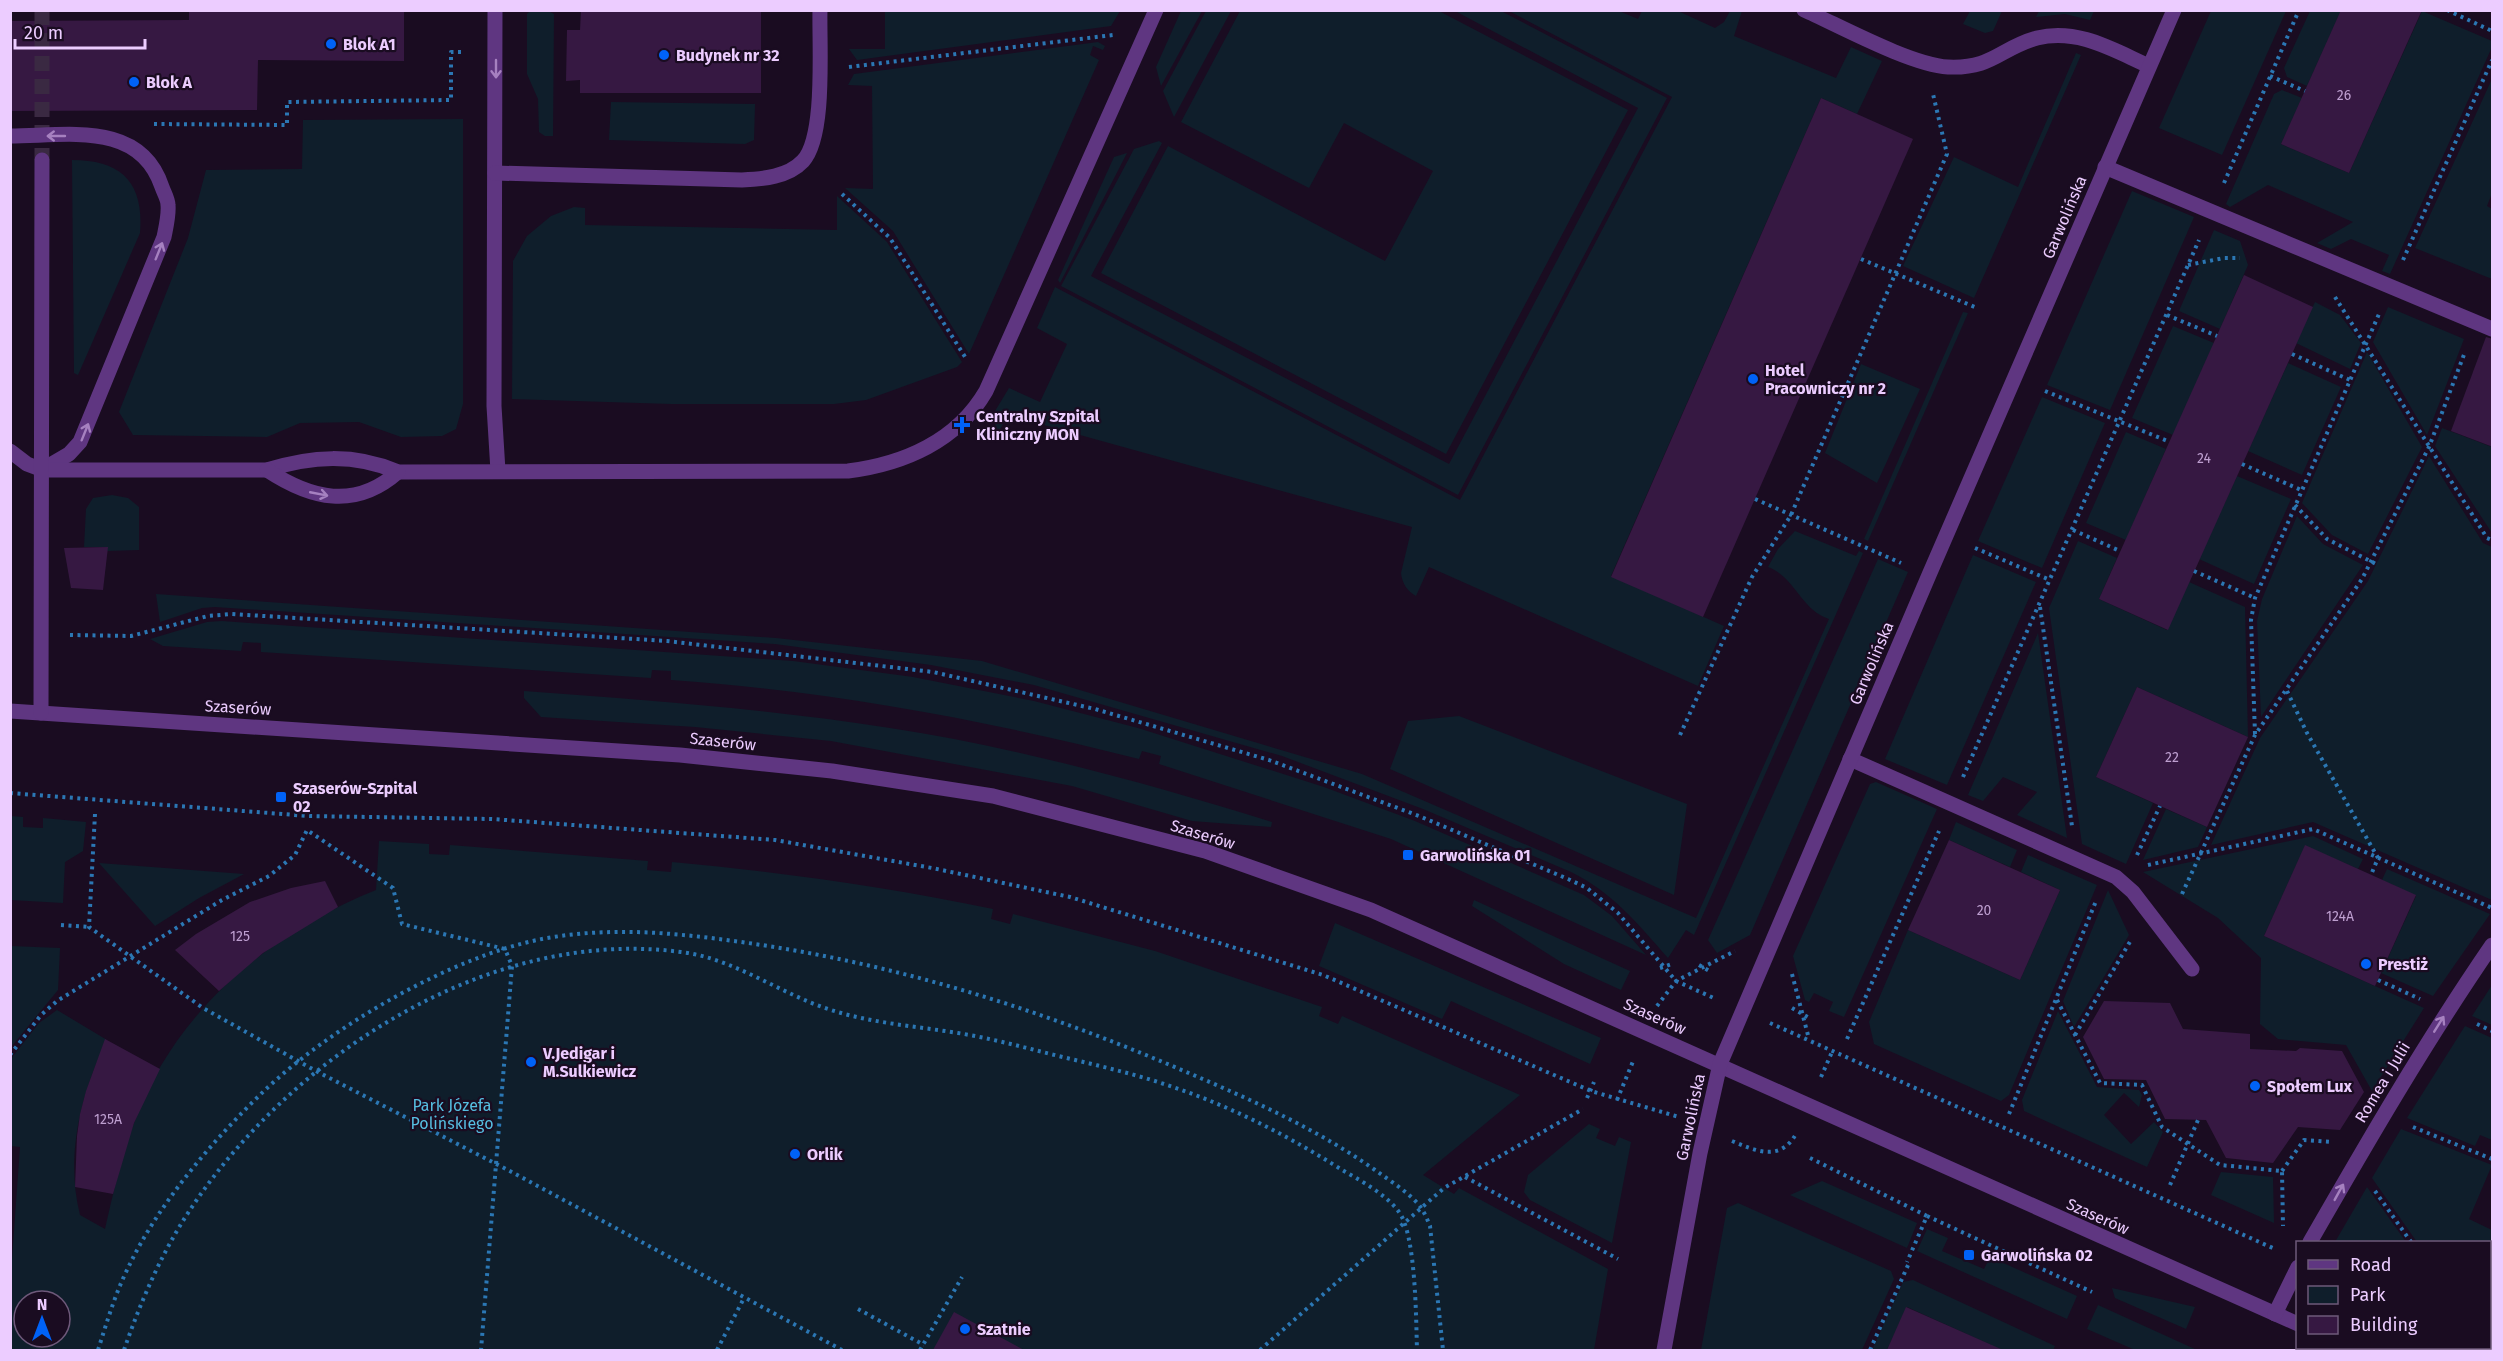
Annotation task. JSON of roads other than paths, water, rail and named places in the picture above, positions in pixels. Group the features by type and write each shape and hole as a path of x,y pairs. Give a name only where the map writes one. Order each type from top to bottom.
{"street":[{"path":"495,10 494,406 498,471"},
{"path":"495,172 742,180 778,176 791,170 804,160 818,130 820,10"},
{"path":"10,451 27,464 43,470 267,470 292,462 321,458 369,462 398,472 848,471 882,467 900,460 955,430 977,406 986,391 1156,10"},
{"path":"1804,10 1930,65 1981,65 2035,39 2066,36 2083,37 2149,66"},
{"name":"Garwolińska","path":"1664,1350 1705,1129 1720,1064 2174,10"},
{"path":"10,136 102,136 118,139 138,149 148,160 159,176 168,205 164,237 80,442 69,454 43,470"},
{"path":"41,713 42,160"},
{"path":"2105,167 2493,329"},
{"path":"267,470 290,485 321,496 349,496 373,490 398,472"},
{"name":"Szaserów","path":"10,711 680,755 832,771 993,796 1205,851 1371,910 2296,1323"},
{"path":"1850,759 2116,877 2133,892 2192,969"},
{"name":"Romea i Julii","path":"2311,1241 2382,1115 2493,945"},
{"path":"2275,1314 2296,1271"}],"tunnel":[{"path":"42,10 42,160"}],"place":[{"name":"Blok A1","path":"331,44"},
{"name":"Budynek nr 32","path":"664,55"},
{"name":"Blok A","path":"134,82"},
{"name":"Hotel Pracowniczy nr 2","path":"1753,379"},
{"name":"Centralny Szpital Kliniczny MON","path":"962,425"},
{"name":"Szaserów-Szpital 02","path":"281,797"},
{"name":"Garwolińska 01","path":"1408,855"},
{"name":"Prestiż","path":"2366,964"},
{"name":"V.Jedigar i M.Sulkiewicz","path":"531,1062"},
{"name":"Społem Lux","path":"2255,1086"},
{"name":"Orlik","path":"795,1154"},
{"name":"Garwolińska 02","path":"1969,1255"},
{"name":"Szatnie","path":"965,1329"}],"park label":[{"name":"Park Józefa Polińskiego","path":"452,1114"}]}
